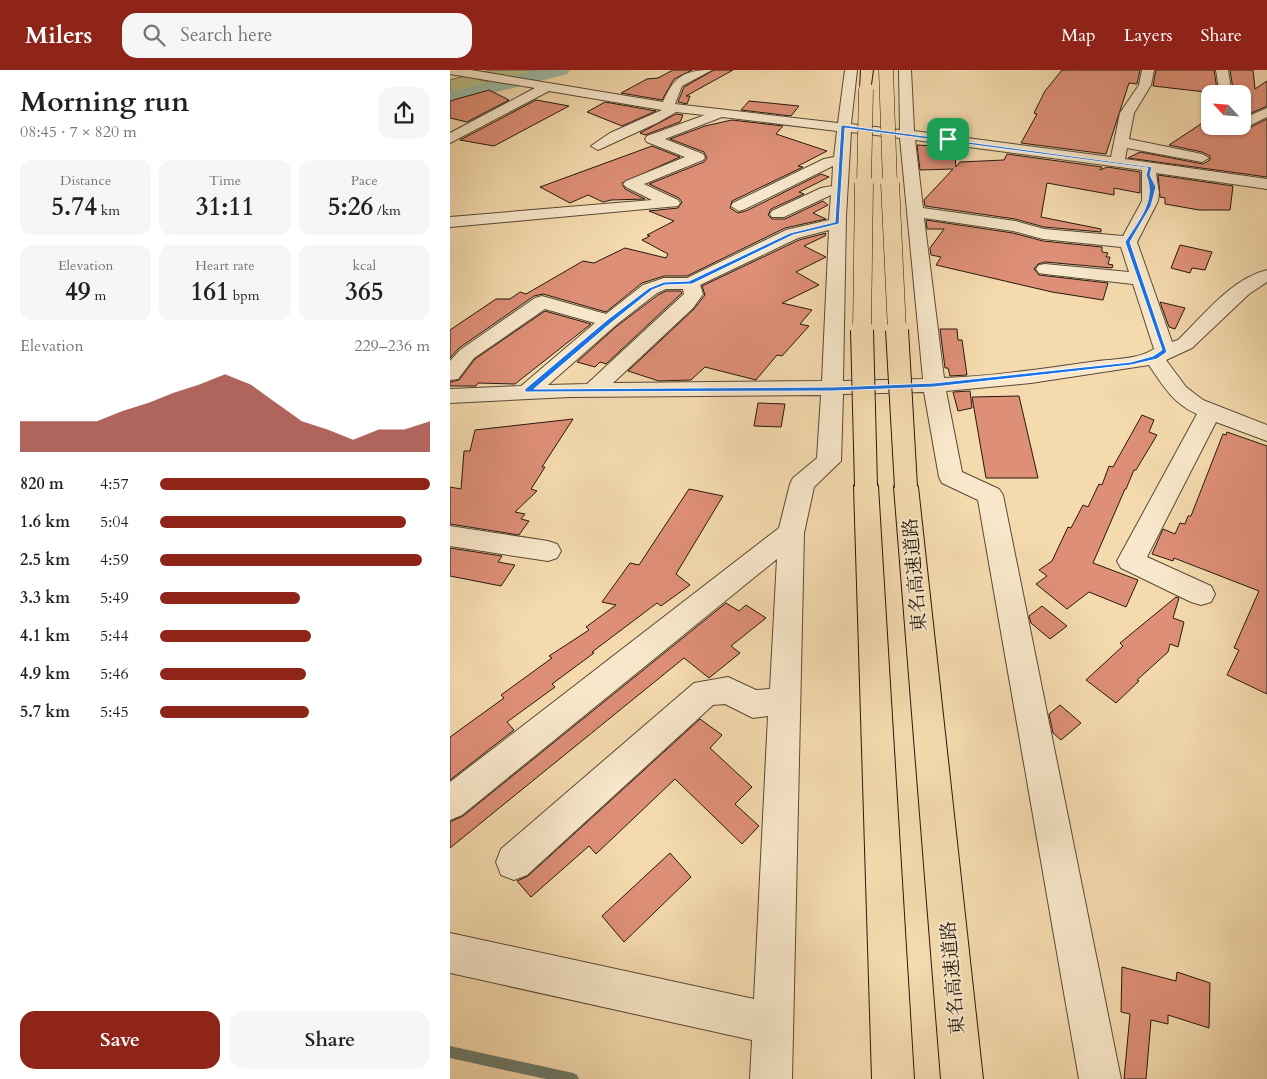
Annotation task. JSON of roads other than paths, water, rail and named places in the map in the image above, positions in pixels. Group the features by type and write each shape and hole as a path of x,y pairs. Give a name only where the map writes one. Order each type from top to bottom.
{"highway":[{"path":"867,70 861,310 866,486 893,1079"},
{"name":"東名高速道路","path":"902,71 892,254 906,487 962,1079"}],"street":[{"path":"450,70 545,88 671,107 1046,151 1267,184"},
{"path":"598,146 609,138 661,117 671,107 676,84 706,70"},
{"path":"771,1079 791,533 802,484 829,461 833,389 837,223 843,126 851,70"},
{"path":"1116,162 1122,143 1127,113 1145,84 1148,70"},
{"path":"1222,70 1224,85"},
{"path":"902,71 934,385 951,477 990,495 1100,1079"},
{"path":"618,84 653,104"},
{"path":"450,139 545,88"},
{"path":"1251,120 1267,112"},
{"path":"450,222 672,202 631,184 698,157 652,138 723,113"},
{"path":"1122,143 1138,144 1246,168 1248,181"},
{"path":"739,206 829,162 841,161"},
{"path":"1150,168 1148,175 1154,187 1149,206 1128,242 1160,354 1178,392 1195,405 1267,434"},
{"path":"778,214 827,191 839,190"},
{"path":"915,212 1015,226 1043,234 1128,242"},
{"path":"528,391 609,321 650,289 664,284 690,283 792,234 837,223"},
{"path":"1044,269 1140,279"},
{"path":"450,396 594,388 833,389 934,385 1131,364 1185,344 1242,290 1267,276"},
{"path":"594,388 686,304 694,294 690,283"},
{"path":"450,374 467,354 542,302 609,321"},
{"path":"1201,594 1131,561 1210,411"},
{"path":"450,803 791,533"},
{"path":"450,536 548,551"},
{"path":"514,862 705,693 728,690 754,704 784,701"},
{"path":"450,953 773,1024"}],"waterway":[{"path":"450,98 560,70"},
{"path":"450,1052 573,1079"}]}
